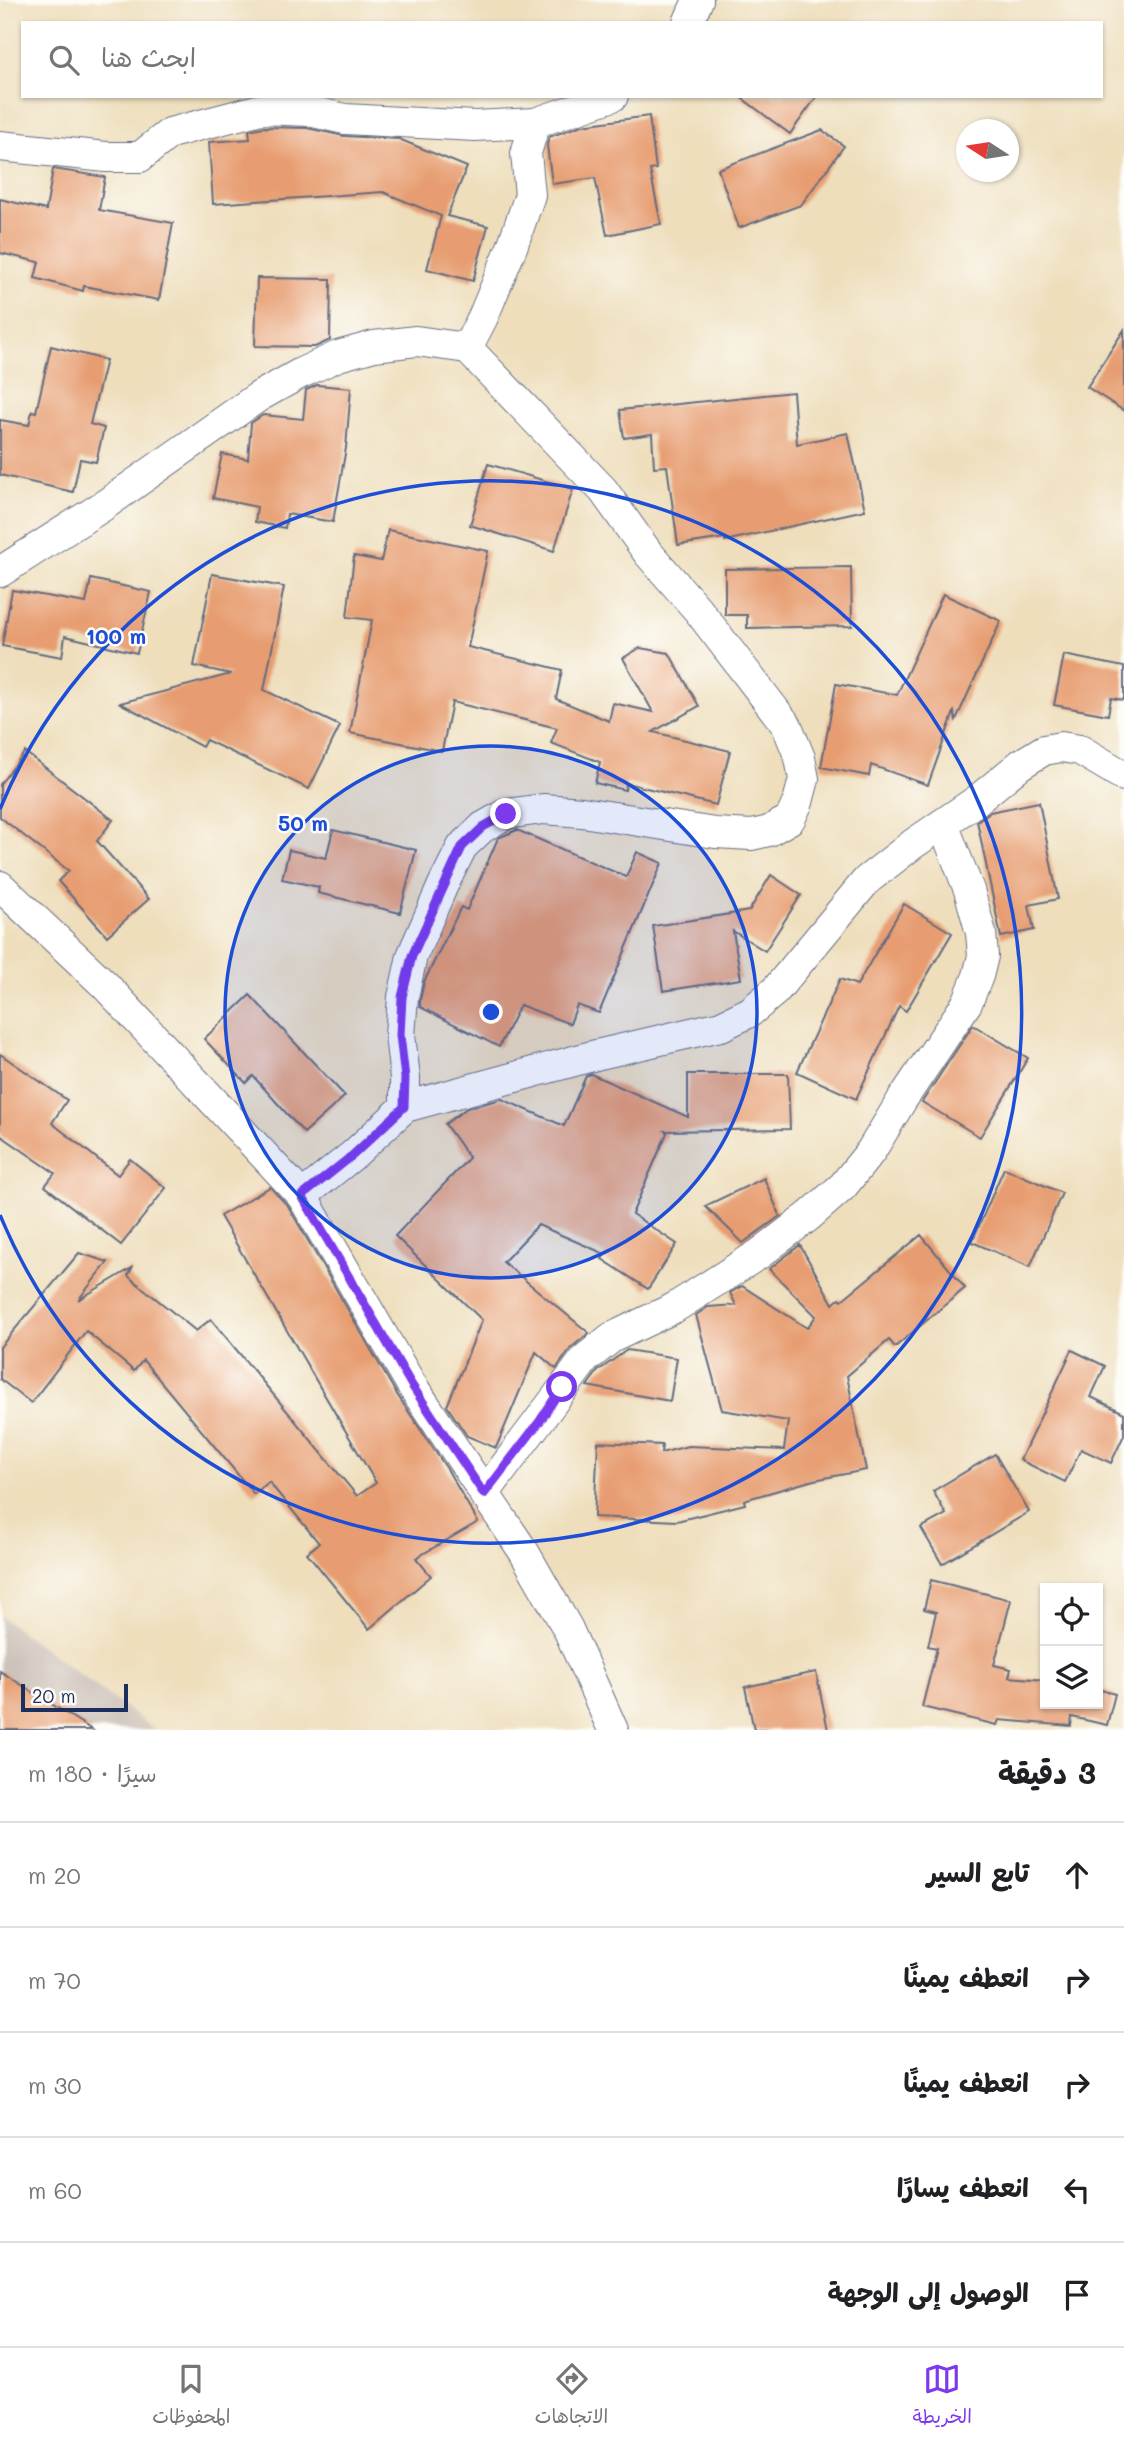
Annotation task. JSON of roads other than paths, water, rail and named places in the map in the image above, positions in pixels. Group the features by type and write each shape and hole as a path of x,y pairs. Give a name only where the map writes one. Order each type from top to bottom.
{"street":[{"path":"689,21 698,0"},
{"path":"0,146 106,157 139,157 170,133 261,109 309,111 345,119 475,126 535,123 607,98"},
{"path":"467,348 512,247 530,195 526,153 535,123"},
{"path":"0,572 103,506 258,397 301,373 338,356 374,346 416,341 467,348 603,490 648,553 698,610 787,726 800,758 804,779 790,819 769,831 751,835 715,833 582,812 543,809 506,814 483,827 462,847 412,956 402,997 400,1035 405,1078 404,1107"},
{"path":"302,1196 353,1155 404,1107 596,1055 721,1026 750,1012 775,991 867,880 888,862 976,801 1021,764 1044,750 1061,747 1080,750 1124,776"},
{"path":"484,1494 585,1359 611,1338 674,1308 760,1254 843,1186 871,1152 967,1003 983,956 981,933 965,878 943,824"},
{"path":"0,886 105,985 302,1196 411,1384 524,1552 568,1629 613,1730"}]}
